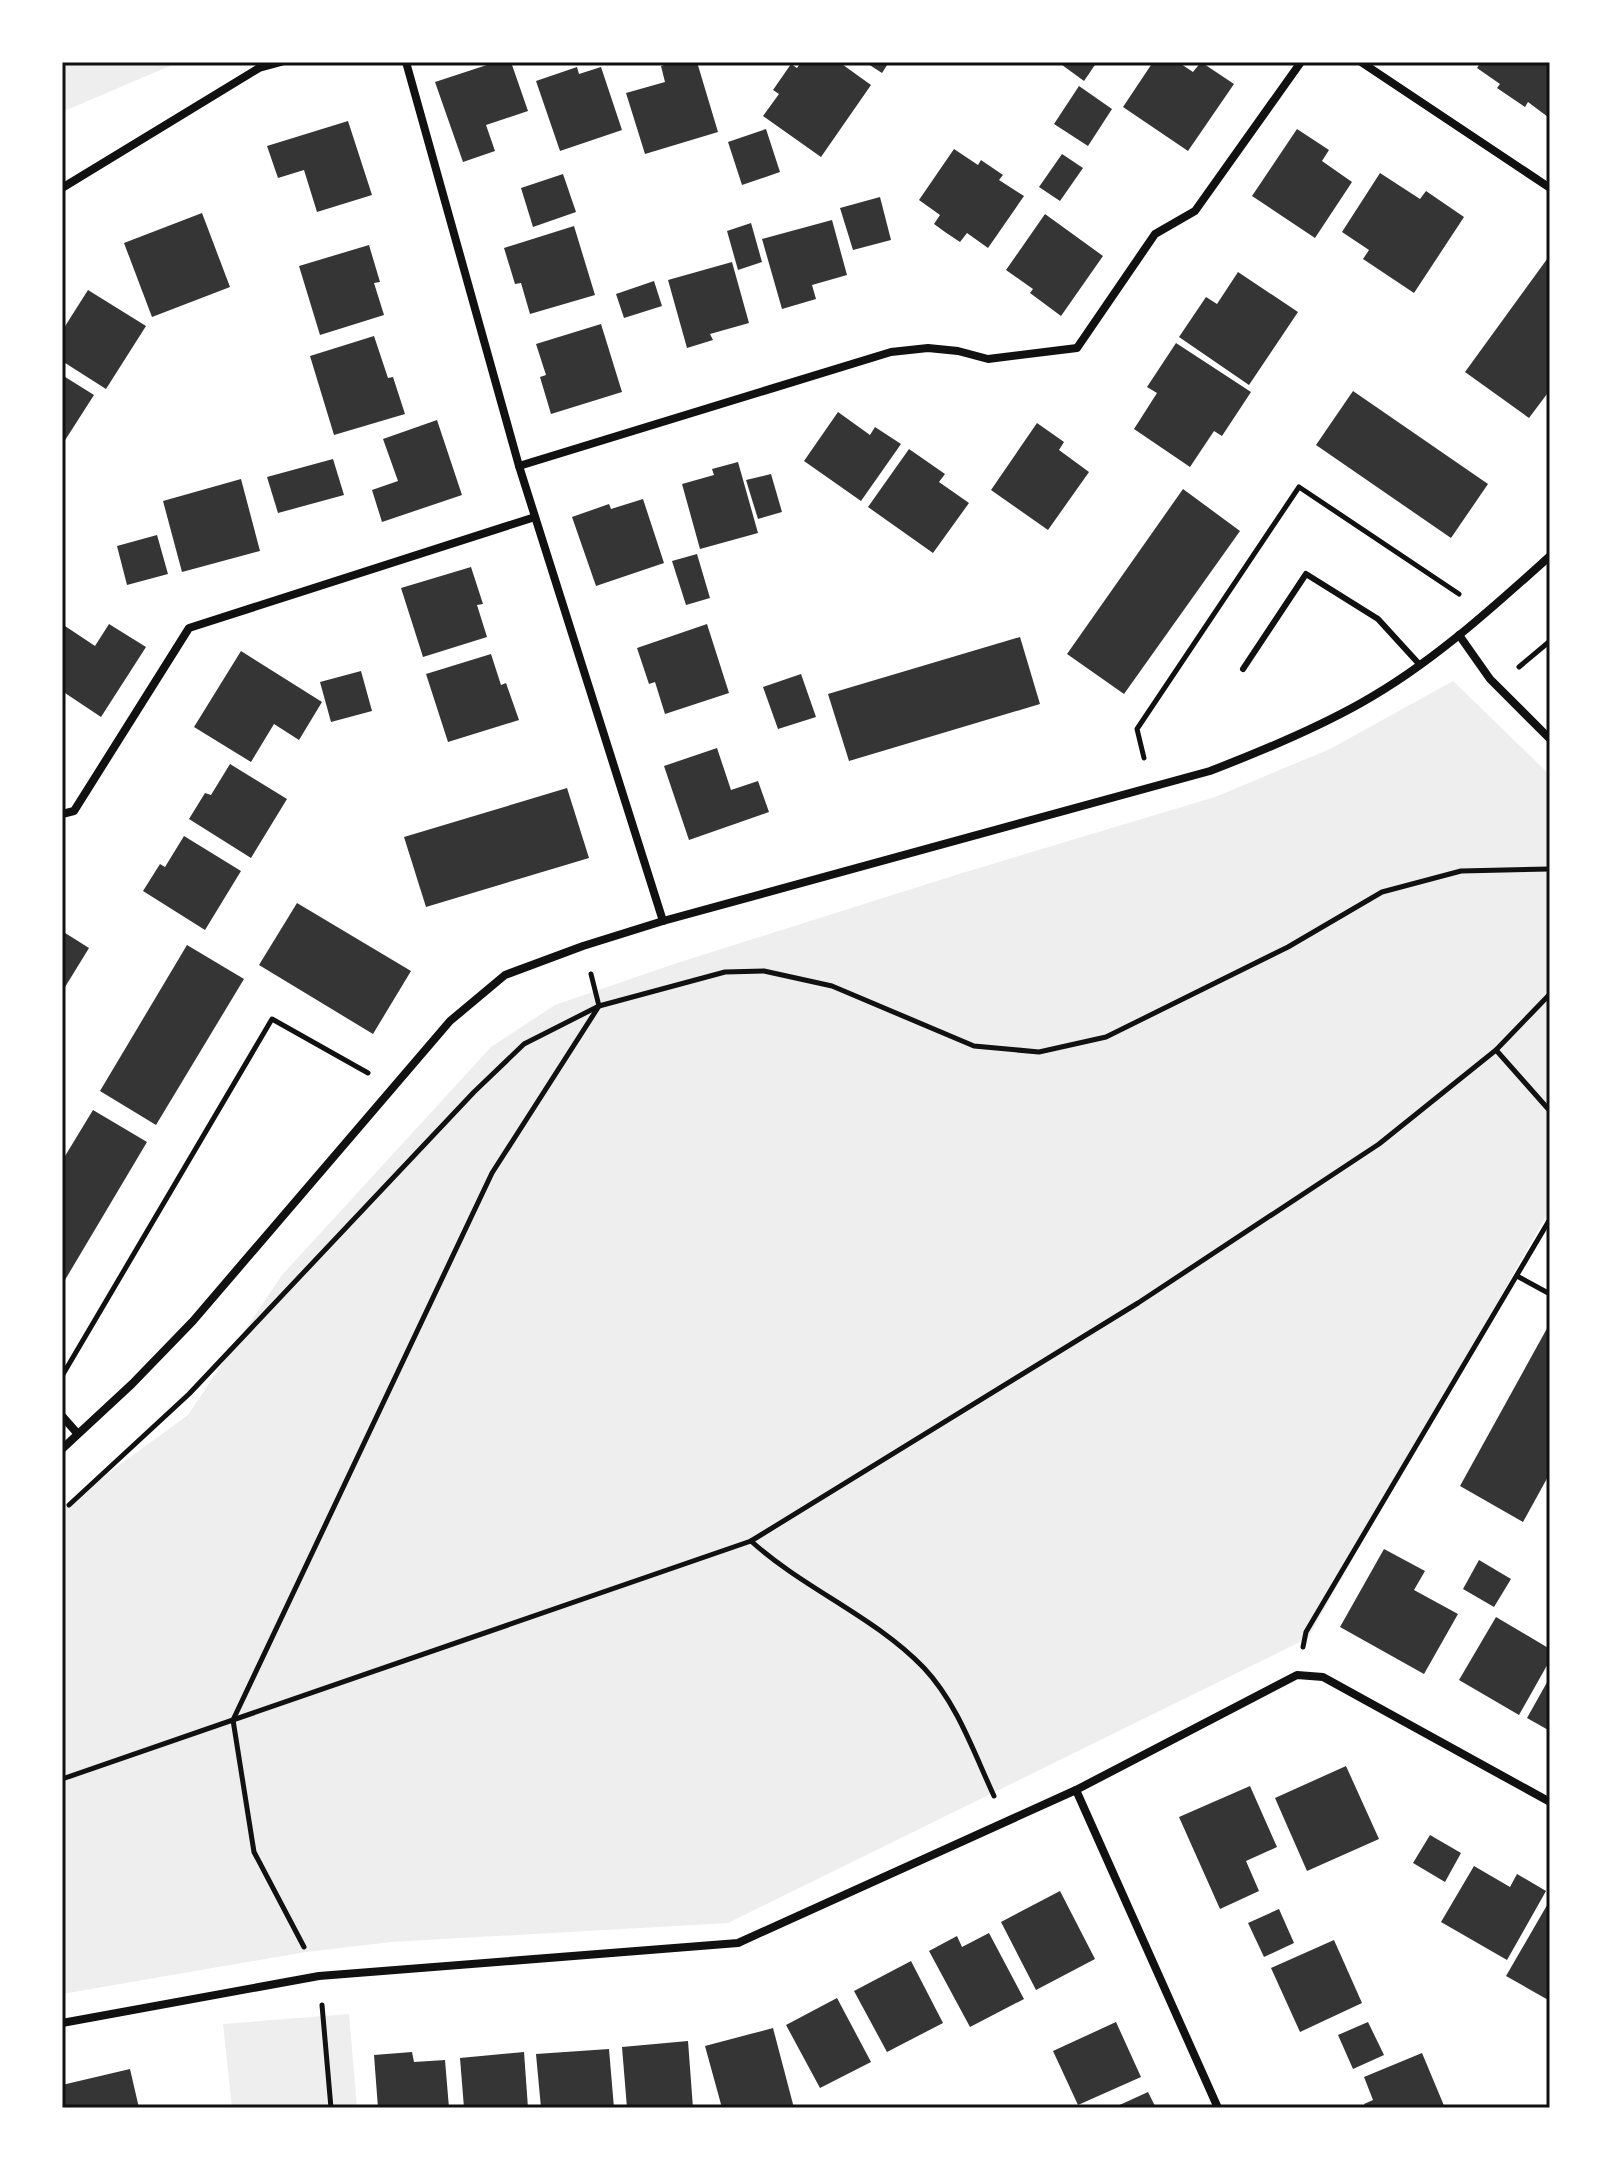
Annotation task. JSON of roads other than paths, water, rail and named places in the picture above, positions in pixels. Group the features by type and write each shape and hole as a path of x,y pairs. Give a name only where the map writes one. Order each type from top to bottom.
{"street":[{"path":"62,188 259,68 281,62"},
{"path":"406,62 519,466 663,921"},
{"path":"519,466 891,352 928,348 958,351 988,359 1077,348 1155,234 1195,211 1301,62"},
{"path":"1361,62 1550,188"},
{"path":"62,814 74,811 189,628 535,517"},
{"path":"62,1449 132,1384 193,1321 450,1021 505,975 663,921 1210,771 1288,741 1363,703 1420,665 1550,556"},
{"path":"1459,635 1490,679 1550,739"},
{"path":"62,1416 77,1433"},
{"path":"62,2023 319,1976 738,1943 1076,1790 1297,1675 1323,1677 1550,1802"},
{"path":"1076,1790 1218,2108"}],"lane":[{"path":"1243,669 1306,574 1378,619 1420,665"}]}
